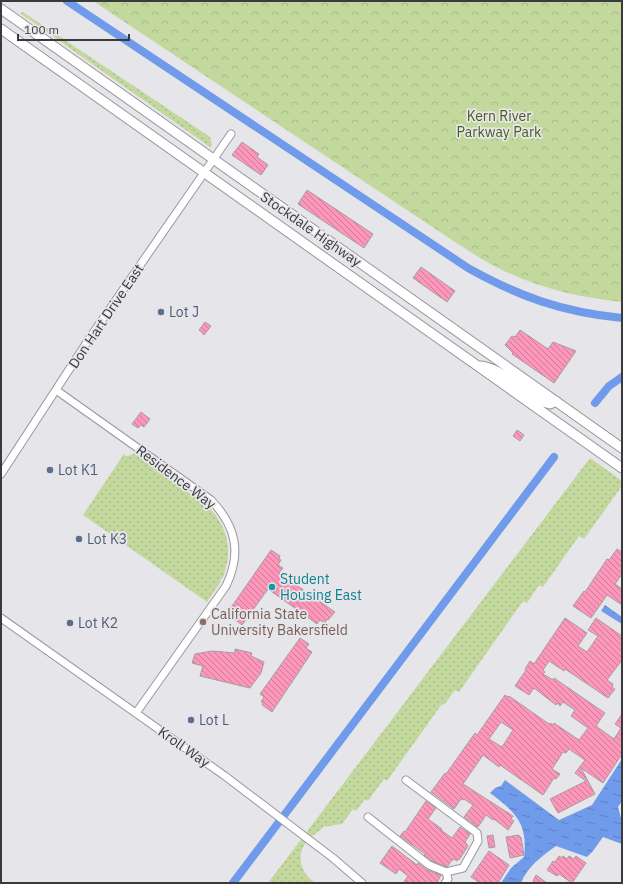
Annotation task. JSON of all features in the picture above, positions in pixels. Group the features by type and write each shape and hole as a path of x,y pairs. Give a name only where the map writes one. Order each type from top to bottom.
{"main road":[{"name":"Stockdale Highway","path":"1,9 622,448"},
{"name":"Stockdale Highway","path":"1,29 622,468"},
{"path":"476,365 489,367 498,371 545,403 550,404 556,401"}],"street":[{"name":"Don Hart Drive East","path":"1,474 91,336 231,134"},
{"name":"Residence Way","path":"56,390 211,500 223,514 235,545 231,575 226,586 136,713"},
{"name":"Kroll Way","path":"1,618 225,776 333,858 362,883"},
{"path":"368,817 429,865 446,872 463,868 478,841 477,833 406,780"},
{"path":"445,883 448,879 446,872"}],"green space":[{"name":"Kern River Parkway Park","path":"93,1 622,1 622,302 575,295 544,287 500,269 458,244"},
{"path":"23,12 210,137 212,145 210,147 20,13"},
{"path":"134,453 207,506 223,527 228,544 227,561 223,576 219,580 221,581 207,602 83,515 124,454 126,456"},
{"path":"590,458 622,481 622,486 584,539 579,536 543,587 539,585 527,603 523,601 459,692 455,690 444,705 442,704 387,781 384,779 368,801 365,799 356,811 353,809 342,824 323,827 303,846 301,852 301,864 303,870 316,883 268,883"}],"water":[{"path":"605,605 622,617 622,624 601,611"},
{"path":"622,759 622,801 618,807 622,822 622,844 603,837 587,857 556,846 531,867 521,883 501,883 511,868 524,857 524,836 522,827 513,813 507,806 490,793 495,788 501,786 505,780 559,820 592,805"}],"building":[{"path":"242,142 259,154 257,157 268,165 261,175 232,155"},
{"path":"307,190 373,234 364,248 298,204"},
{"path":"421,267 455,291 447,302 413,278"},
{"path":"205,322 211,326 204,335 199,330"},
{"path":"520,330 548,349 553,342 576,351 554,383 512,354 513,353 505,345 512,336 515,337"},
{"path":"141,412 150,419 144,427 141,425 138,428 132,424"},
{"path":"517,430 524,435 520,441 513,436"},
{"path":"617,549 622,552 622,574 615,584 622,589 622,605 607,595 591,618 573,606 584,591 585,592 607,559 609,560"},
{"name":"Student Housing East","path":"271,550 280,556 279,559 281,560 278,565 283,568 279,573 335,612 328,620 327,619 325,623 320,620 317,624 268,589 242,625 233,618 236,614 230,609"},
{"path":"565,618 587,633 578,646 587,652 598,636 588,630 596,618 622,636 622,660 607,680 613,684 612,687 615,689 608,698 565,669 564,671 549,661 543,670 545,672 543,674 553,680 554,678 605,713 596,726 614,739 621,728 615,724 622,714 622,754 603,783 581,768 595,794 558,813 550,799 586,781 575,773 585,760 569,749 566,753 563,752 552,769 560,774 556,779 554,778 543,795 483,755 463,784 513,816 511,819 514,821 508,830 494,819 493,820 486,815 478,827 464,817 473,805 464,799 461,799 454,809 431,792 445,773 446,774 475,733 477,735 505,695 508,697 509,696 549,724 550,723 553,725 554,723 579,740 588,728 571,716 575,710 563,702 560,706 557,703 556,705 534,688 529,695 515,686 526,670 525,669 530,661 534,664","holes":["501,722 513,730 502,747 489,739"]},
{"name":"Student Housing East","path":"300,638 309,644 306,648 312,652 272,712 262,705 263,703 261,702 264,697 260,694"},
{"path":"235,649 252,653 251,656 264,662 261,673 250,688 200,676 203,666 192,663 195,654 212,651 235,653"},
{"path":"426,801 436,808 428,819 442,829 441,830 452,838 460,827 470,834 465,842 468,846 459,860 452,860 447,867 432,861 424,855 425,854 400,836 404,831 405,832"},
{"path":"493,835 495,847 489,848 487,836"},
{"path":"519,835 519,837 521,837 524,855 510,858 506,837"},
{"path":"392,846 417,865 418,863 427,870 441,875 437,883 403,883 408,876 399,869 396,874 380,863"},
{"path":"489,851 509,865 498,883 480,883 471,877"},
{"path":"559,856 562,858 563,856 567,859 569,856 574,859 576,856 586,863 572,883 559,874 557,876 547,870 553,861 555,862"},
{"path":"536,875 547,883 536,883 533,881"}],"waterway":[{"path":"67,1 468,268 506,287 542,302 580,312 622,318"},
{"path":"595,403 609,386 622,377"},
{"path":"233,883 554,457"}],"place":[{"name":"Lot J","path":"161,312"},
{"name":"Lot K1","path":"50,470"},
{"name":"Lot K3","path":"79,539"},
{"name":"Student Housing East","path":"272,587"},
{"name":"California State University Bakersfield","path":"203,622"},
{"name":"Lot K2","path":"70,623"},
{"name":"Lot L","path":"191,720"}]}
